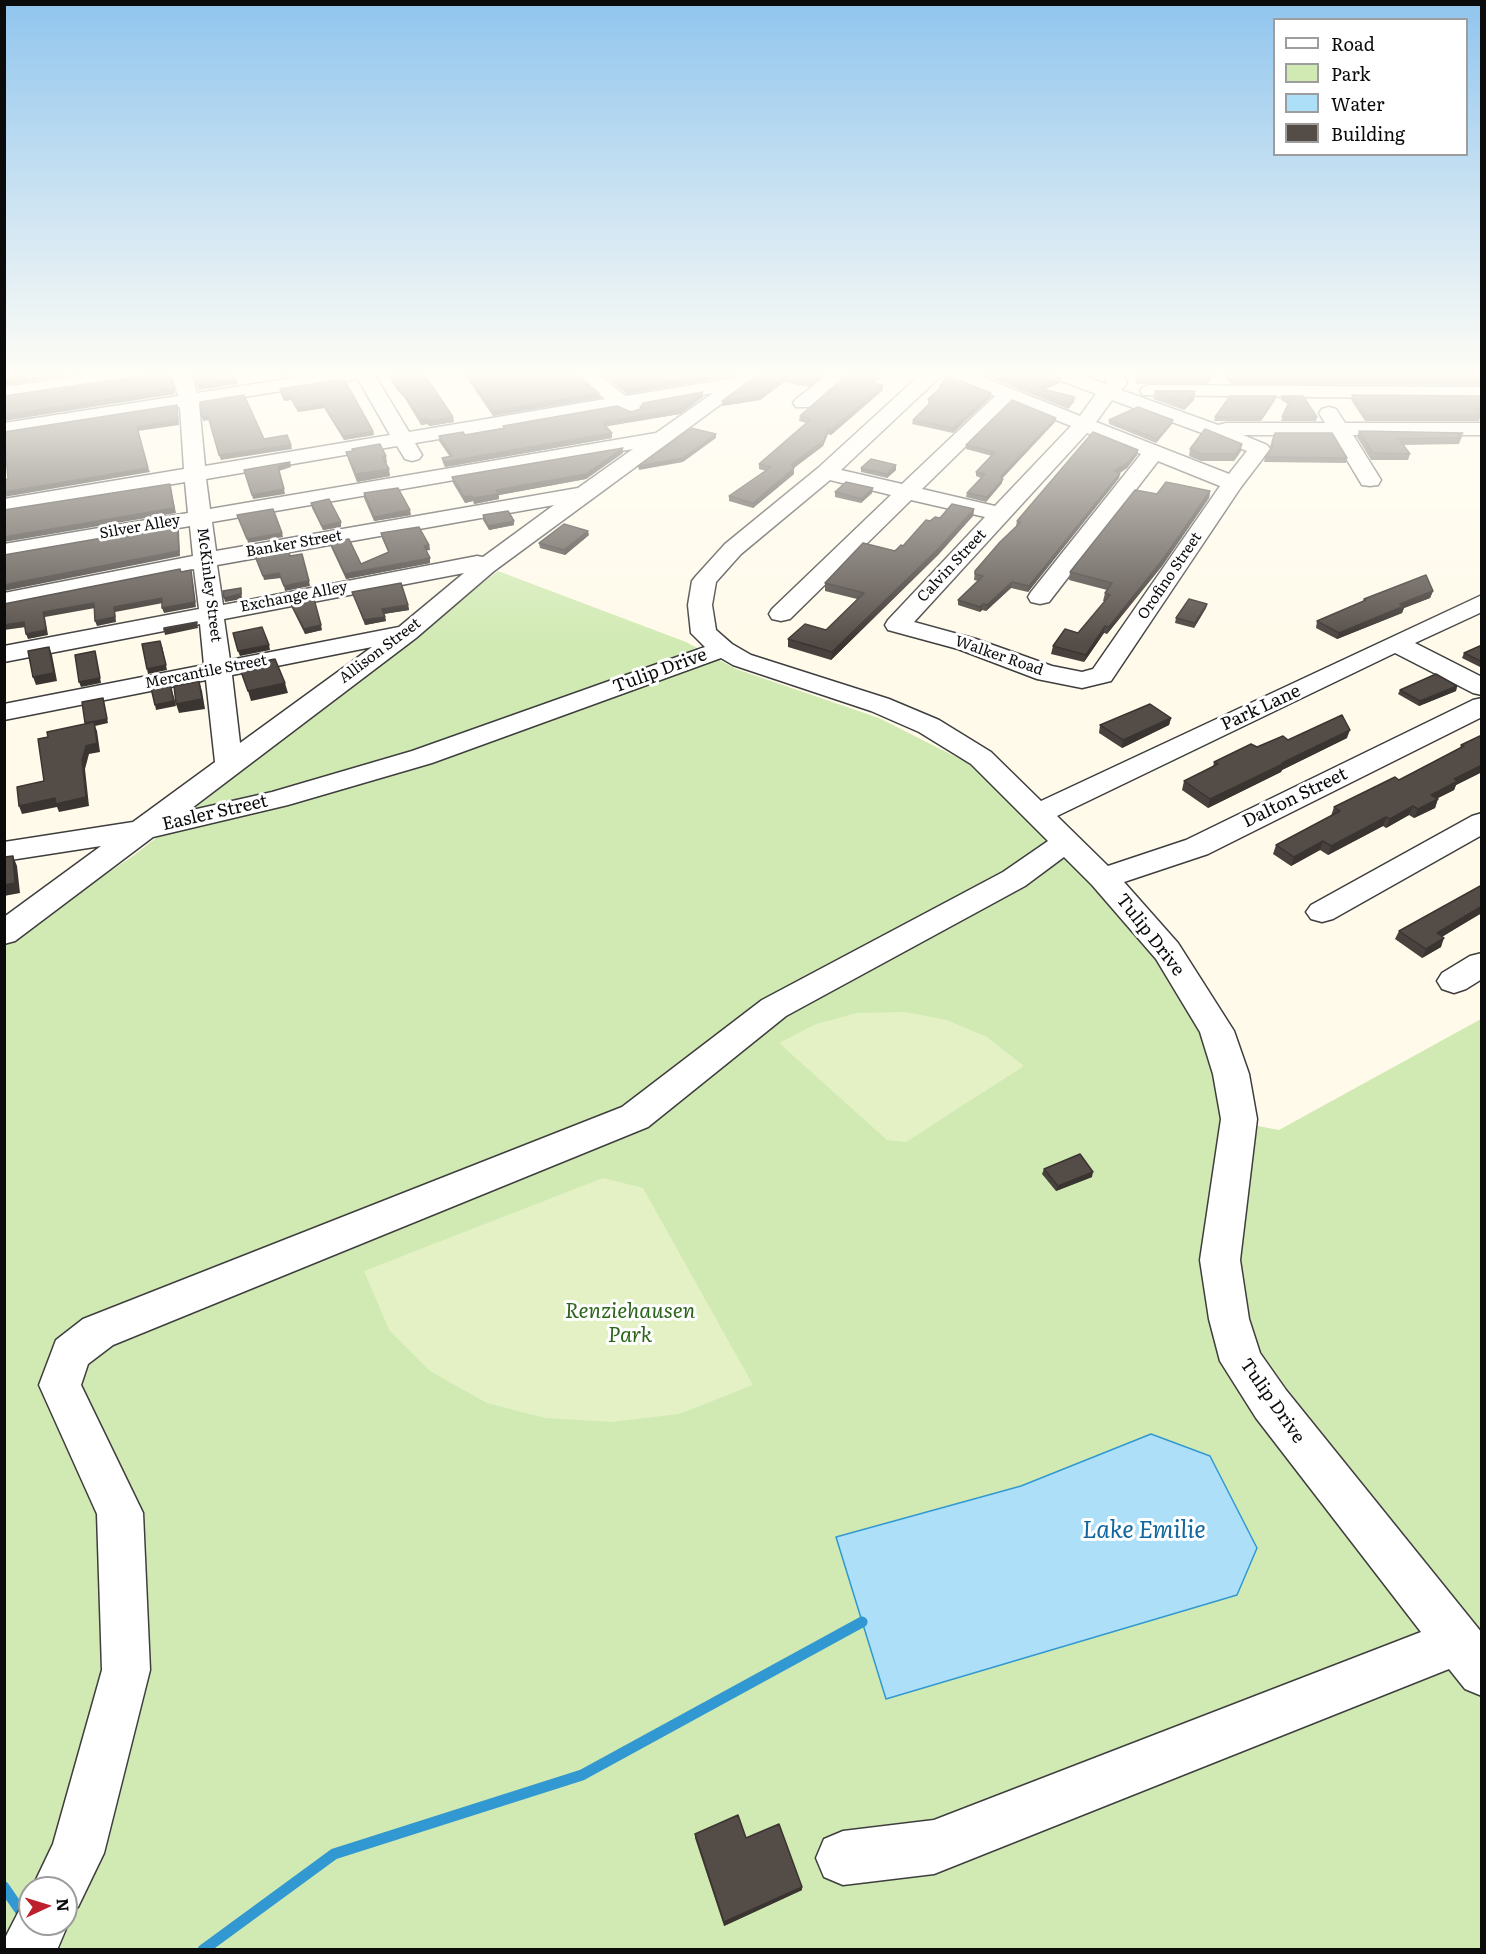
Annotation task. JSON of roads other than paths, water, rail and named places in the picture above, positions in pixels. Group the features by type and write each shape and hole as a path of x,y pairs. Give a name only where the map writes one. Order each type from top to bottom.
{"street":[{"name":"McKinley Street","path":"194,462 229,763"},
{"path":"4,506 267,462"},
{"path":"416,462 446,517 471,554"},
{"name":"Silver Alley","path":"4,551 514,462"},
{"name":"Allison Street","path":"4,933 229,763 407,633 471,554 585,493 630,462"},
{"path":"723,649 704,633 700,604 704,581 733,549 837,462"},
{"path":"781,614 938,462"},
{"name":"Calvin Street","path":"897,625 1048,462"},
{"path":"1040,597 1147,462"},
{"path":"1181,462 1233,483"},
{"name":"Orofino Street","path":"1102,675 1250,462"},
{"path":"1359,462 1370,480"},
{"path":"826,472 1000,514"},
{"name":"Banker Street","path":"4,600 206,560 585,493"},
{"name":"Exchange Alley","path":"4,654 212,613 471,554"},
{"name":"Park Lane","path":"1039,813 1482,602"},
{"name":"Walker Road","path":"897,625 967,645 1046,673 1082,680 1102,675"},
{"name":"Mercantile Street","path":"4,712 219,668 407,633"},
{"path":"1397,644 1482,687"},
{"name":"Tulip Drive","path":"422,758 723,649 742,660 880,705 929,726 981,758 1103,878 1167,951 1217,1031 1231,1074 1239,1119 1220,1260 1229,1319 1241,1361 1270,1404 1469,1657"},
{"name":"Dalton Street","path":"1103,878 1197,846 1482,706"},
{"name":"Easler Street","path":"4,852 142,830 278,799 422,758"},
{"path":"1322,912 1482,822"},
{"path":"65,1876 77,1853 126,1670 120,1513 60,1385 71,1353 98,1332 635,1117 774,1008 1014,879 1067,841"},
{"path":"1454,981 1482,964"},
{"path":"843,1858 934,1847 1469,1657"},
{"path":"28,1950 35,1936"}],"water":[{"name":"Lake Emilie","path":"1151,1434 1210,1456 1257,1548 1237,1595 886,1699 836,1537 1021,1486"}],"waterway":[{"path":"203,1950 334,1854 582,1775 862,1622"},
{"path":"4,1887 18,1907"}],"park label":[{"name":"Renziehausen Park","path":"630,1324"}]}
